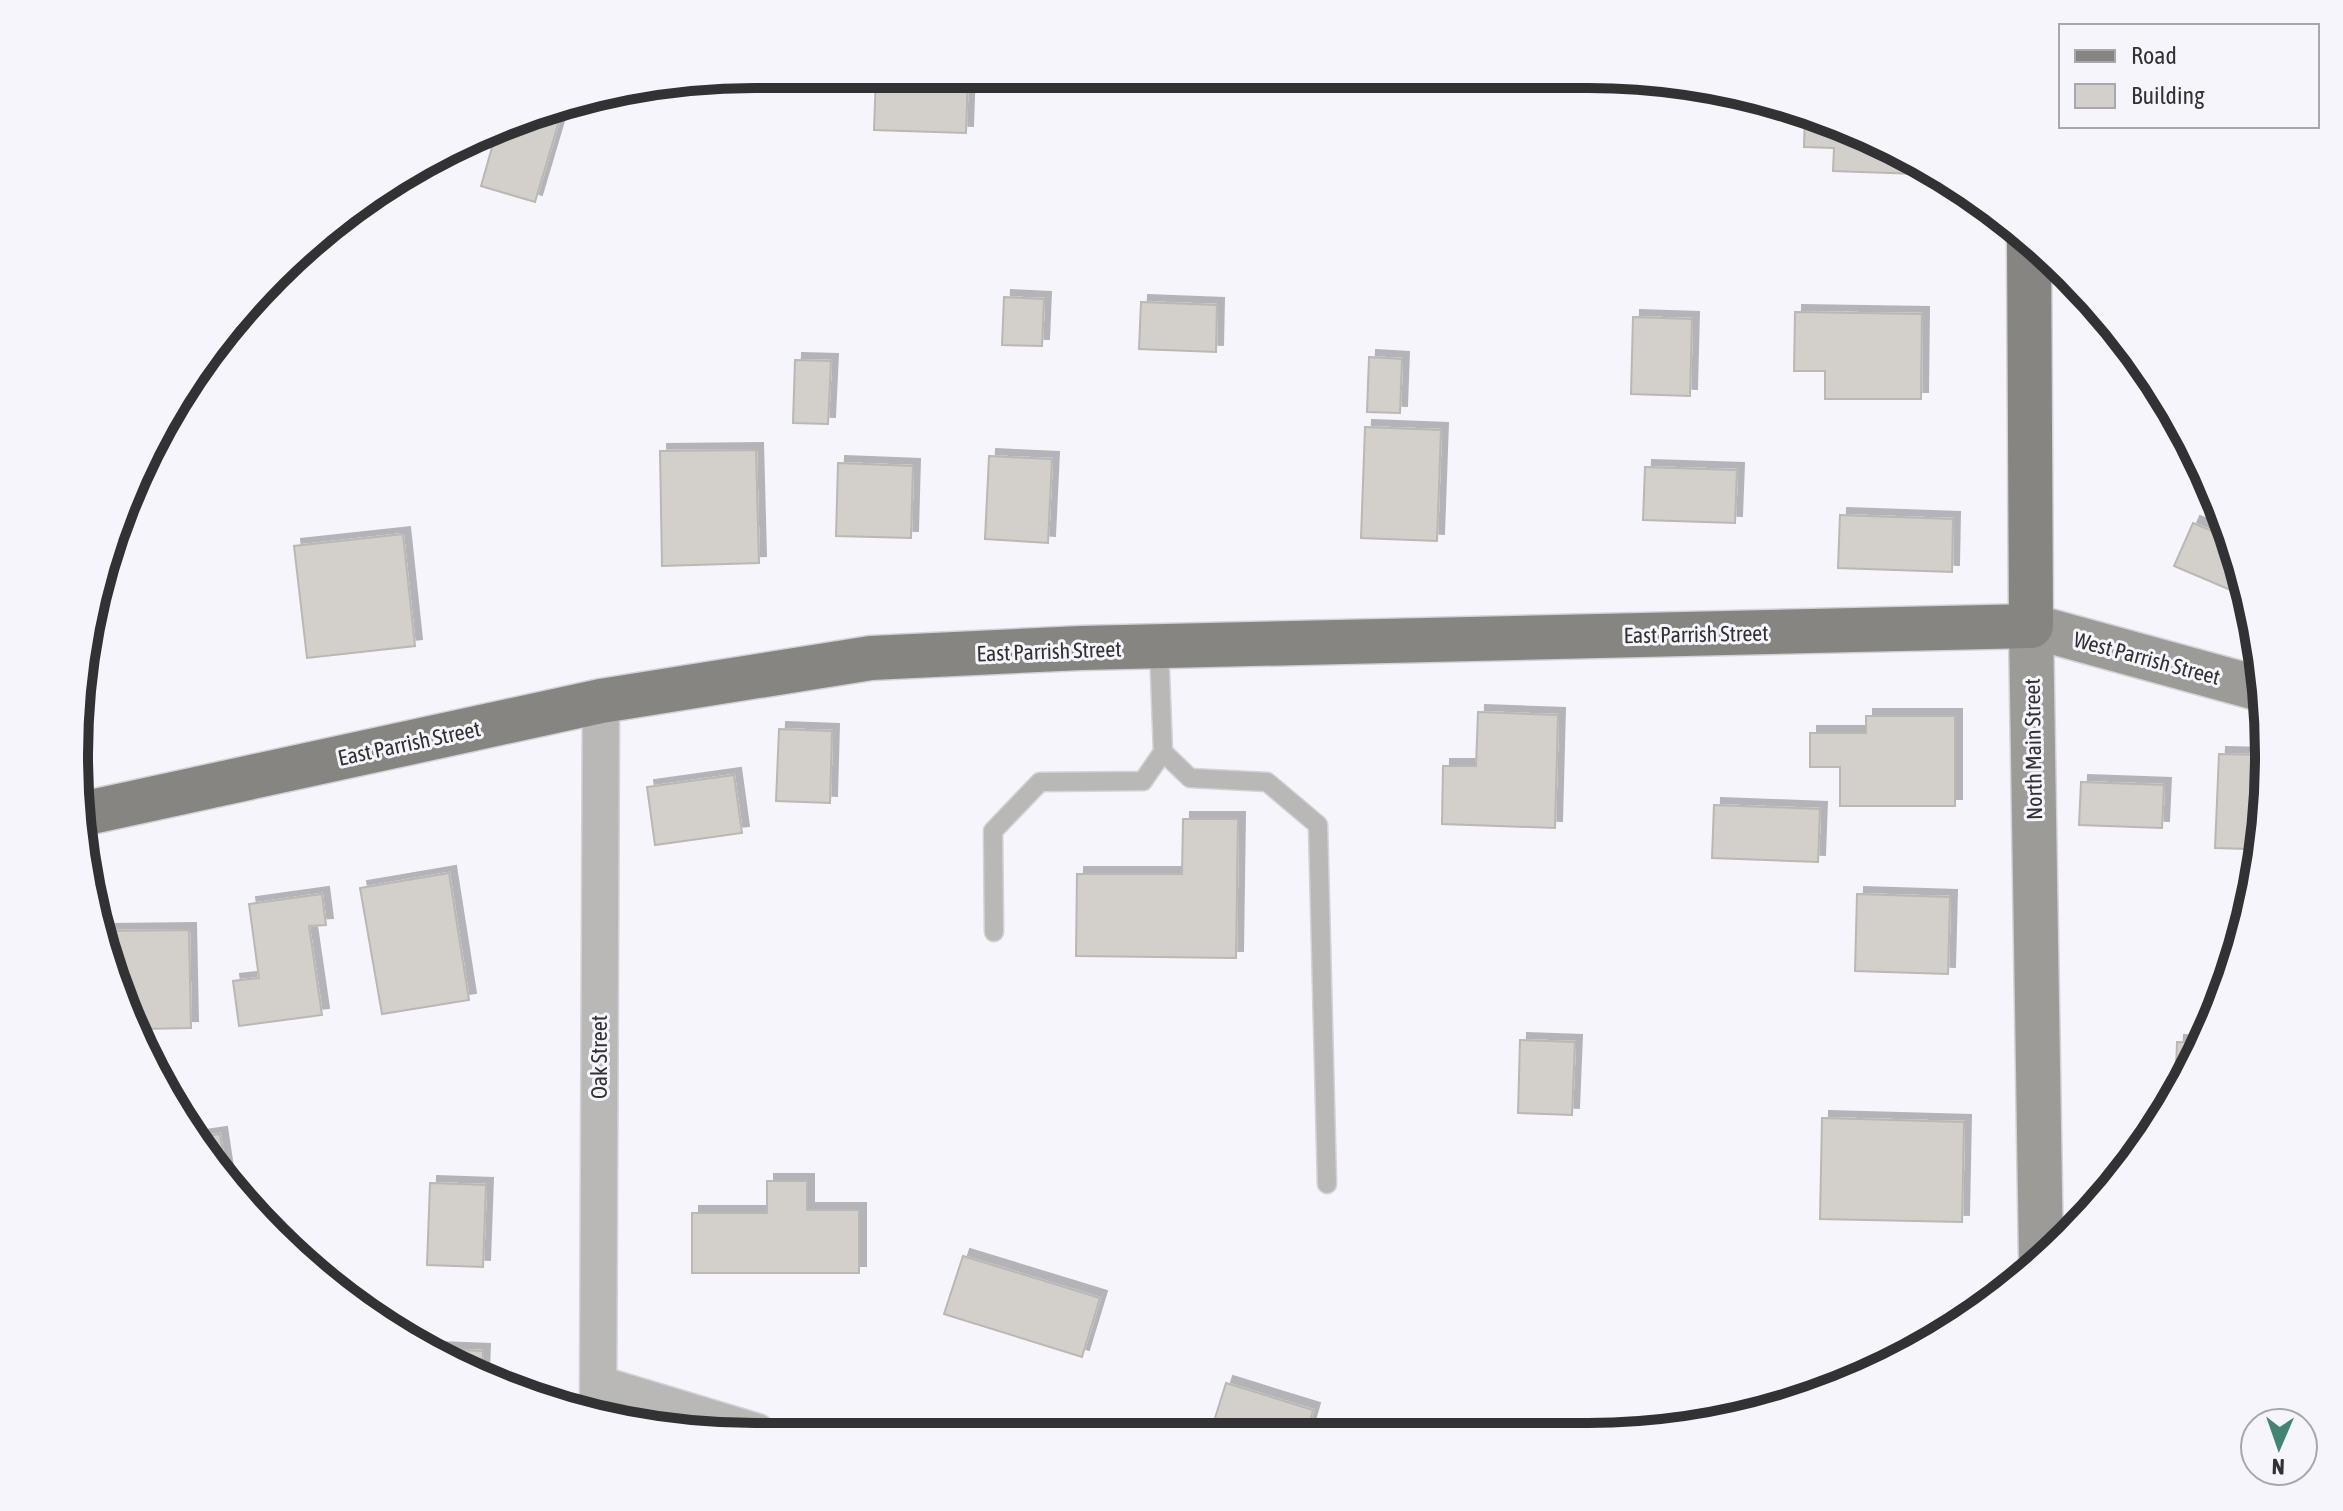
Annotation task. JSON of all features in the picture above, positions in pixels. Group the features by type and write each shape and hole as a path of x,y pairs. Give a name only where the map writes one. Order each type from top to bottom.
{"main road":[{"name":"North Main Street","path":"2029,255 2031,626"},
{"name":"East Parrish Street","path":"90,812 601,701 871,658 1159,647 2031,626"}],"street":[{"name":"West Parrish Street","path":"2031,626 2251,686"},
{"name":"North Main Street","path":"2031,626 2041,1245"},
{"name":"Oak Street","path":"598,1398 601,701"},
{"path":"598,1398 708,1422"}],"lane":[{"path":"994,932 993,831 1040,782 1143,781 1163,752 1159,647"},
{"path":"1163,752 1190,778 1267,782 1318,825 1327,1184"}],"building":[{"path":"876,88 968,88 966,133 874,130"},
{"path":"560,118 535,202 481,186 494,142"},
{"path":"1805,124 1915,174 1833,171 1834,148 1804,147"},
{"path":"1004,297 1044,299 1042,346 1002,345"},
{"path":"1141,302 1217,305 1216,352 1139,349"},
{"path":"1795,312 1922,314 1921,399 1825,399 1825,371 1794,371"},
{"path":"1633,317 1692,319 1690,396 1631,394"},
{"path":"1369,357 1402,359 1400,413 1367,412"},
{"path":"795,360 831,361 828,424 793,423"},
{"path":"1365,427 1441,430 1437,541 1361,538"},
{"path":"756,450 759,563 662,566 660,451"},
{"path":"989,456 1052,459 1048,543 985,539"},
{"path":"838,463 913,466 911,538 836,536"},
{"path":"1645,467 1737,470 1735,523 1643,520"},
{"path":"1840,515 1953,519 1952,572 1838,568"},
{"path":"2193,523 2217,533 2234,591 2174,566"},
{"path":"403,534 415,646 307,658 294,546"},
{"path":"1478,712 1558,715 1555,828 1442,824 1443,766 1476,766"},
{"path":"1866,716 1955,716 1955,806 1840,806 1840,767 1810,767 1810,733 1866,733"},
{"path":"779,729 832,731 830,803 776,801"},
{"path":"2219,754 2255,755 2248,849 2215,848"},
{"path":"734,775 742,833 655,845 647,787"},
{"path":"2081,782 2164,785 2162,828 2079,825"},
{"path":"1714,805 1820,809 1818,862 1712,858"},
{"path":"1183,819 1238,819 1236,958 1076,956 1077,874 1182,874"},
{"path":"449,873 469,1000 382,1014 360,888"},
{"path":"322,894 326,925 309,926 322,1015 239,1026 233,981 259,978 249,904"},
{"path":"1857,894 1950,897 1948,974 1855,971"},
{"path":"189,930 191,1028 147,1029 123,970 112,931"},
{"path":"1520,1040 1575,1042 1572,1115 1518,1113"},
{"path":"2177,1042 2190,1042 2186,1051 2176,1070"},
{"path":"1822,1118 1964,1122 1962,1222 1820,1219"},
{"path":"220,1134 224,1159 207,1136"},
{"path":"767,1181 807,1181 807,1210 859,1210 859,1273 692,1273 692,1213 767,1213"},
{"path":"430,1183 486,1185 483,1267 427,1265"},
{"path":"963,1256 1100,1298 1082,1357 944,1314"},
{"path":"452,1350 483,1351 483,1364"},
{"path":"1226,1383 1313,1410 1309,1423 1213,1423"}]}
